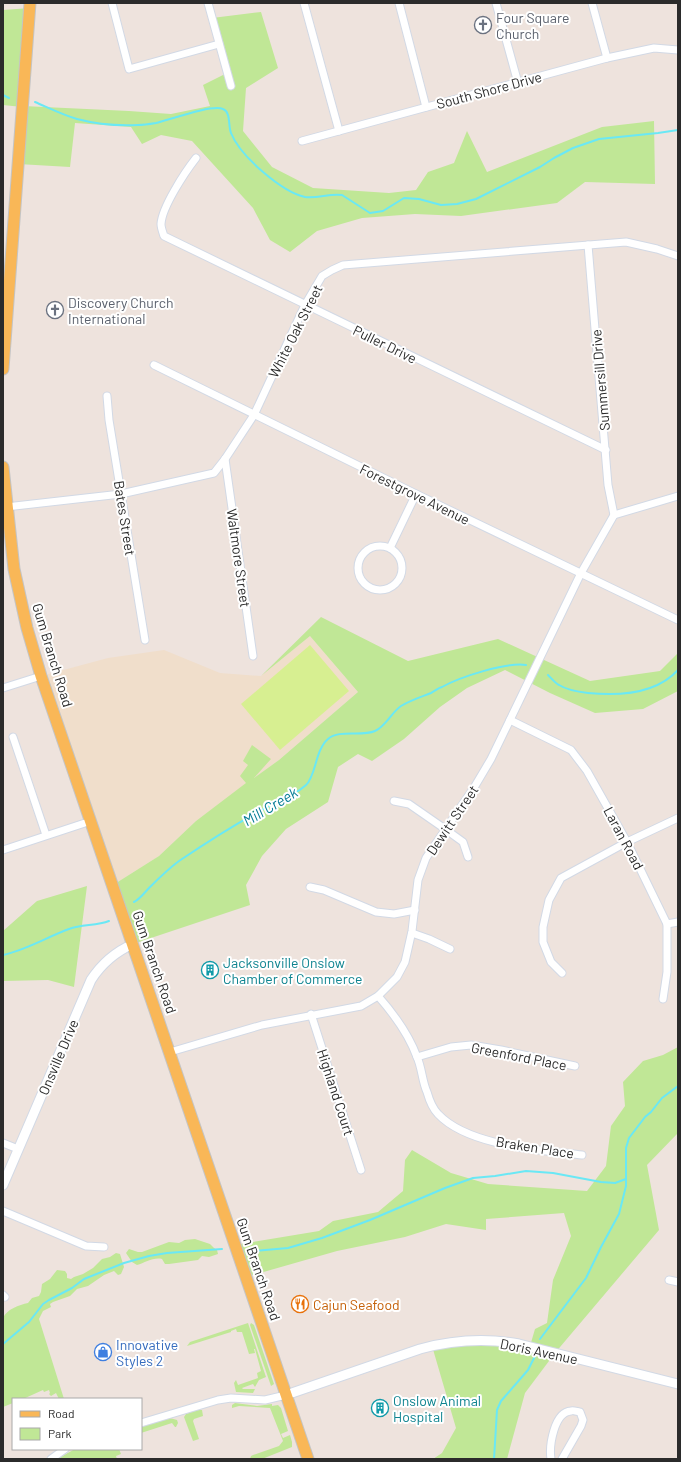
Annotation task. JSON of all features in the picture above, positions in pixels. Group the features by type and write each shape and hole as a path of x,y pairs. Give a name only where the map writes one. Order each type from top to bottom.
{"main road":[{"path":"3,369 30,3"},
{"name":"Gum Branch Road","path":"3,467 6,507 14,569 27,628 41,676 308,1459"}],"street":[{"path":"112,3 129,68 219,44"},
{"path":"208,3 231,86"},
{"path":"304,3 339,131"},
{"path":"399,3 426,107"},
{"path":"496,3 518,83"},
{"path":"592,3 607,58"},
{"name":"South Shore Drive","path":"302,142 607,58 654,48 678,50"},
{"name":"Puller Drive","path":"196,158 182,176 164,214 161,226 164,236 606,450"},
{"name":"White Oak Street","path":"6,507 121,494 214,472 225,459 254,415 305,305 322,276 343,265 626,242 657,249 678,256"},
{"name":"Summersill Drive","path":"588,245 608,485 614,515"},
{"name":"Forestgrove Avenue","path":"154,365 416,494 678,620"},
{"name":"Bates Street","path":"107,396 109,420 145,640"},
{"name":"Waltmore Street","path":"225,459 253,656"},
{"path":"390,548 416,494"},
{"path":"614,515 678,496"},
{"name":"Dewitt Street","path":"170,1052 262,1025 311,1014 361,1006 378,996 397,977 405,962 412,933 418,880 426,858 475,786 491,759 581,573 614,515"},
{"path":"372,547 390,548 398,554 402,561 402,573 396,585 388,589 377,591 369,588 361,580 358,574 358,564 364,552 372,547"},
{"path":"3,688 41,676"},
{"name":"Laran Road","path":"510,720 571,750 587,771 627,842 667,924 667,972 663,999"},
{"path":"13,737 46,835"},
{"path":"394,801 409,804 463,842 468,856"},
{"path":"562,973 551,962 543,942 543,927 549,900 561,878 627,842 678,818"},
{"path":"3,850 91,821"},
{"path":"310,887 324,890 376,912 394,914 415,910"},
{"path":"667,924 678,922"},
{"path":"412,933 450,949"},
{"name":"Onsville Drive","path":"3,1185 91,980 108,959 121,949 133,944"},
{"name":"Braken Place","path":"378,996 392,1013 408,1038 417,1057 426,1091 437,1113 456,1128 465,1133 511,1146 582,1155"},
{"name":"Highland Court","path":"311,1014 361,1170"},
{"name":"Greenford Place","path":"417,1057 451,1047 471,1045 575,1066"},
{"path":"3,1143 18,1149"},
{"path":"3,1211 86,1246 104,1247"},
{"path":"669,1280 678,1282"},
{"name":"Doris Avenue","path":"286,1395 420,1349 440,1344 470,1340 519,1344 678,1384"},
{"path":"142,1423 218,1400 231,1398 265,1400 286,1395"},
{"path":"552,1459 550,1452 557,1421 563,1414 571,1410 580,1412 583,1420 581,1426 562,1459"},
{"path":"51,1459 64,1450"}],"shaded area":[{"path":"310,636 358,692 279,760 196,821 159,856 113,885 41,676 108,658 164,650 220,673 261,676"}],"green space":[{"path":"30,8 23,106 171,114 210,106 203,85 227,73 212,18 261,12 278,68 246,88 243,131 272,167 313,188 389,193 416,190 428,172 454,163 467,131 487,172 602,127 654,121 655,184 585,182 557,203 461,216 415,214 362,218 317,231 290,252 270,240 253,208 192,141 161,135 142,144 131,127 75,123 70,167 18,164 22,107 3,105 3,10"},
{"path":"321,617 408,661 498,639 590,681 660,671 678,653 678,691 643,709 595,713 550,693 505,670 467,688 440,707 404,739 372,761 358,754 338,767 328,802 286,829 262,856 246,885 250,905 133,944 113,885 159,856 196,821 246,783 240,776 248,765 243,761 252,745 271,759 254,778 279,760 358,692 310,636 261,676"},
{"path":"310,645 349,691 280,750 241,704"},
{"path":"87,886 74,987 48,980 3,981 3,931 37,901"},
{"path":"678,1047 678,1133 647,1165 659,1230 555,1353 525,1393 507,1459 433,1459 442,1453 456,1428 432,1346 470,1340 530,1346 535,1329 547,1323 553,1280 571,1236 564,1213 486,1219 486,1230 446,1224 405,1237 337,1251 246,1277 235,1245 319,1231 333,1221 378,1212 403,1191 405,1160 412,1150 451,1173 488,1184 587,1191 606,1166 611,1126 625,1106 623,1082 643,1061 663,1055"},
{"path":"195,1239 210,1244 217,1250 218,1254 209,1257 202,1256 198,1260 169,1264 165,1264 162,1259 155,1259 137,1265 132,1262 126,1253 129,1249 142,1252 169,1242 179,1243 185,1240"},
{"path":"116,1253 120,1254 124,1267 121,1274 118,1275 114,1271 104,1275 88,1286 77,1289 70,1296 53,1302 50,1304 51,1307 43,1311 39,1319 64,1398 58,1398 56,1393 51,1396 49,1394 49,1390 44,1392 43,1390 25,1398 12,1398 12,1403 3,1407 3,1318 7,1312 28,1303 32,1298 39,1296 42,1284 50,1279 57,1270 65,1271 67,1278 71,1279 93,1268 102,1259 110,1257"},
{"path":"248,1323 266,1377 259,1380 255,1387 253,1384 242,1388 255,1389 253,1393 236,1392 234,1383 236,1380 238,1385 258,1378 257,1373 261,1371 255,1349 255,1353 249,1354 242,1332 237,1332 236,1329 187,1346 190,1342"},
{"path":"251,1323 254,1325 274,1384 271,1386 250,1325"},
{"path":"235,1403 257,1406 272,1404 272,1406 278,1405 281,1408 288,1431 281,1434 283,1438 290,1435 292,1447 262,1459 250,1459 253,1455 279,1446 283,1441 270,1408 239,1406 232,1408 232,1405"},
{"path":"197,1410 202,1410 203,1416 194,1419 193,1421 199,1439 193,1441 184,1417 186,1414"},
{"path":"170,1418 177,1420 178,1423 176,1427 172,1423 142,1433 142,1427"},
{"path":"73,1450 119,1450 121,1454 116,1456 117,1459 57,1459"}],"waterway":[{"path":"3,95 9,98"},
{"path":"35,102 84,121 123,125 154,123 200,110 217,108 223,109 227,113 231,133 243,152 274,181 296,194 305,197 342,195 370,213 383,211 404,198 419,199 441,205 457,204 476,199 540,167 573,148 599,139 678,130"},
{"name":"Mill Creek","path":"134,902 179,861 236,824 288,797 306,785 312,776 320,750 328,739 338,734 369,733 375,731 379,729 401,706 471,675 495,668 526,665"},
{"name":"Mill Creek","path":"548,675 562,687 588,693 612,694 636,692 648,689 669,678 678,670"},
{"name":"Mill Creek","path":"3,955 20,950 69,929 109,921"},
{"path":"540,1339 586,1278 619,1214 626,1186 626,1148 629,1138 662,1098 678,1086"},
{"path":"253,1251 288,1248 322,1238 473,1178 526,1171 553,1173 601,1182 615,1183 626,1179"},
{"path":"3,1344 29,1322 43,1304 72,1288 84,1279 124,1263 149,1256 167,1253 222,1249"},
{"path":"494,1459 497,1410 501,1401 528,1370 535,1356"}],"place":[{"name":"Four Square Church","path":"483,25"},
{"name":"Discovery Church International","path":"55,310"},
{"name":"Jacksonville Onslow Chamber of Commerce","path":"210,970"},
{"name":"Cajun Seafood","path":"300,1304"},
{"name":"Innovative Styles 2","path":"103,1352"},
{"name":"Onslow Animal Hospital","path":"380,1408"}]}
